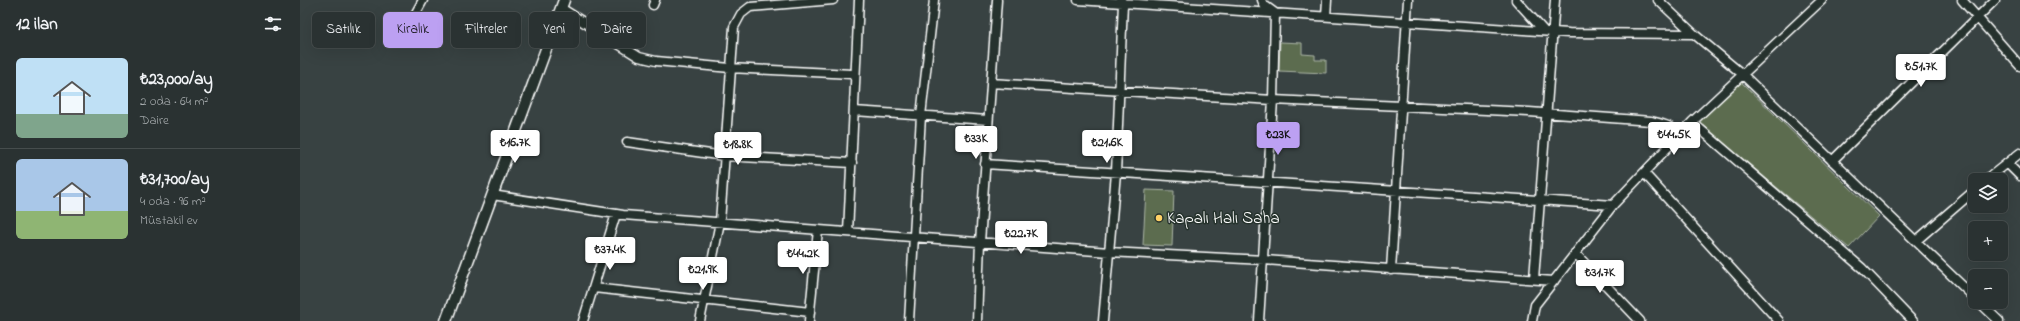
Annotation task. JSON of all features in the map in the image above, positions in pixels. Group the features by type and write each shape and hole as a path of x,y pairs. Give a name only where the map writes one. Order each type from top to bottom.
{"street":[{"path":"416,12 423,0"},
{"path":"700,321 720,222 734,27 741,14 750,7 833,0"},
{"path":"848,232 859,0"},
{"path":"909,321 921,116 934,0"},
{"path":"977,321 980,242 997,0"},
{"path":"1078,0 1122,1 1552,32 1694,34"},
{"path":"1262,0 1264,5 1275,13"},
{"path":"1326,16 1327,0"},
{"path":"1390,270 1408,0"},
{"path":"1516,0 1544,31"},
{"path":"1534,279 1548,114 1552,32 1556,0"},
{"path":"1658,0 1694,34 1742,74 1968,291"},
{"path":"1532,321 1535,305 1613,205 1692,122 1822,0"},
{"path":"1962,0 2020,66"},
{"path":"1832,161 1995,0"},
{"path":"1103,321 1116,173 1122,1"},
{"path":"446,321 562,4 639,57 656,61 730,68 852,74"},
{"path":"1259,321 1264,260 1266,182 1273,100 1275,13"},
{"path":"991,83 1651,121 1673,128 1679,136"},
{"path":"854,111 988,120"},
{"path":"1692,122 1862,268 1913,321"},
{"path":"627,142 724,156 852,163"},
{"path":"1995,173 2020,153"},
{"path":"2007,163 2020,176"},
{"path":"985,164 1540,199 1613,205"},
{"path":"1644,173 1779,321"},
{"path":"492,195 616,214 1109,252 1264,260 1554,281"},
{"path":"1916,241 1968,196"},
{"path":"583,321 616,214"},
{"path":"809,321 818,230"},
{"path":"1575,253 1640,321"},
{"path":"594,288 810,312"},
{"path":"1986,309 1999,321"}],"green space":[{"path":"1280,42 1302,43 1302,54 1315,55 1315,60 1326,60 1326,73 1279,71"},
{"path":"1741,82 1879,216 1849,248 1699,122"},
{"name":"Kapalı Halı Saha","path":"1146,190 1174,191 1172,246 1143,245"}],"place":[{"name":"Kapalı Halı Saha","path":"1159,218"}]}
